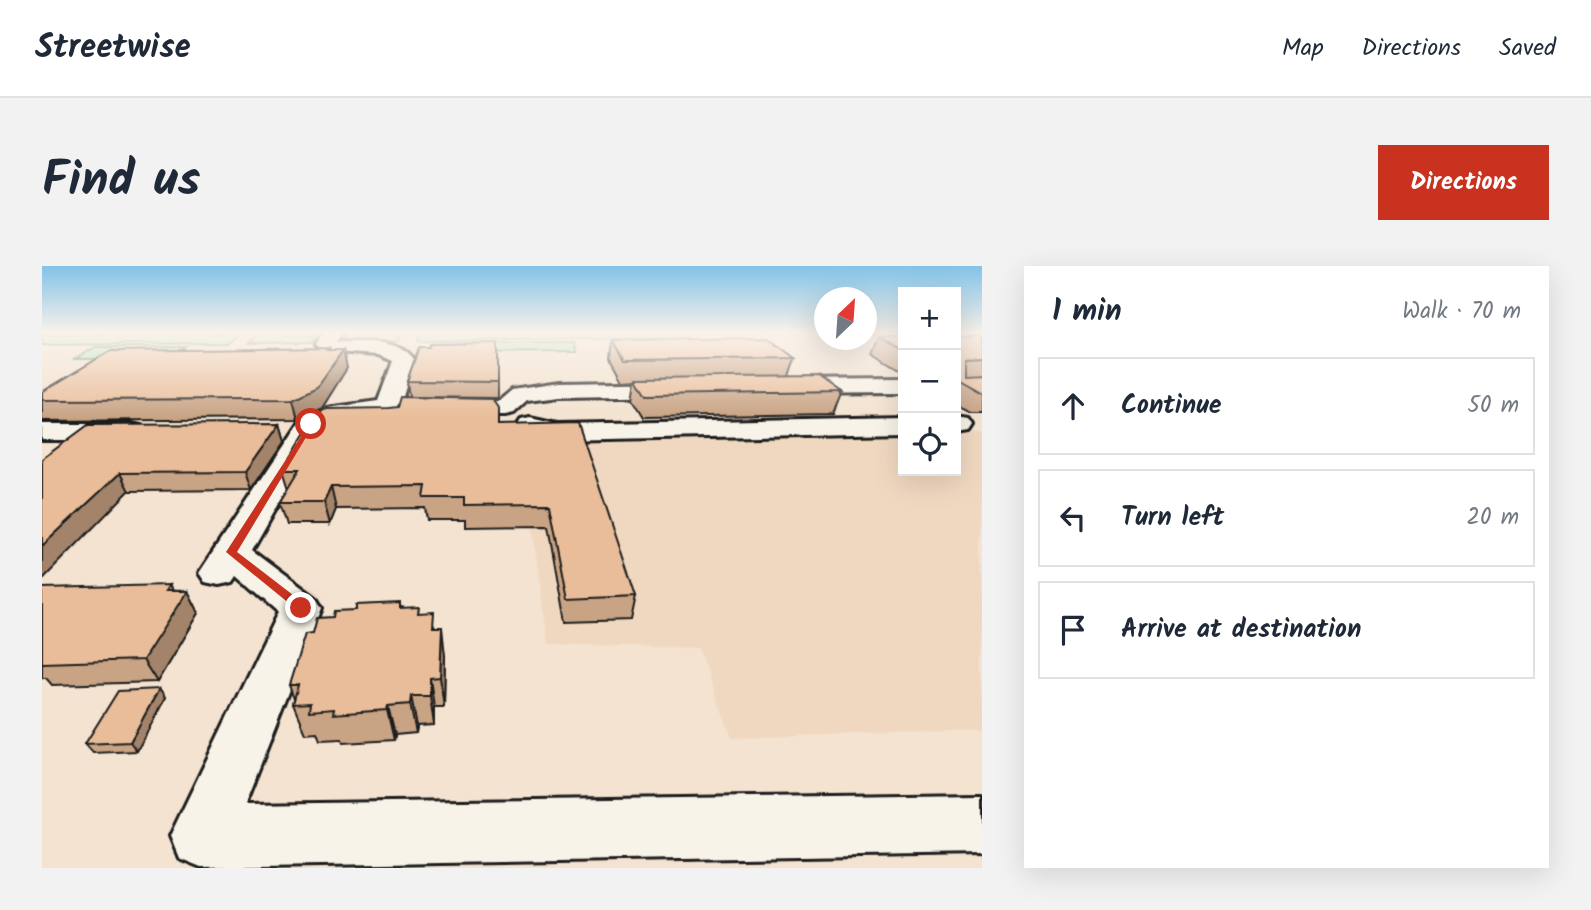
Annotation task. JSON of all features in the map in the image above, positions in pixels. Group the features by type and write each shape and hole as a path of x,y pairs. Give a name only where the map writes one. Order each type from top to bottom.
{"street":[{"path":"388,407 403,361"},
{"path":"759,387 898,386"},
{"path":"706,388 559,390 520,395 505,408 388,407 327,416 292,430 225,562 301,608 201,836 982,824"},
{"path":"505,408 509,419 557,432 898,425"},
{"path":"42,432 153,431"}],"shaded area":[{"path":"961,433 982,433 982,730 732,738 698,648 548,644 520,437 898,434 898,476 961,476"}],"building":[{"path":"93,361 335,361 317,387 293,399 42,400 42,392"},
{"path":"414,361 498,361 498,382 407,381"},
{"path":"961,361 964,361 964,375 982,374 981,392 961,381"},
{"path":"819,376 842,392 647,395 637,378"},
{"path":"400,397 492,399 498,408 498,425 578,423 636,596 568,599 550,504 464,505 464,498 424,498 426,486 331,487 324,502 280,502 300,469 283,469 318,412 327,409 397,407"},
{"path":"279,424 245,472 120,473 42,546 42,459 88,425"},
{"path":"169,585 165,591 187,591 143,660 42,663 42,588"},
{"path":"400,603 400,608 419,607 418,613 434,612 433,627 442,627 440,677 430,678 430,696 411,696 410,704 388,706 387,710 333,714 334,709 309,711 310,703 293,704 298,685 289,685 305,634 313,633 317,618 333,617 334,611 356,610 356,605"},
{"path":"159,689 130,742 85,744 118,691"}],"route":[{"path":"301,608 231,552 311,424"}]}
